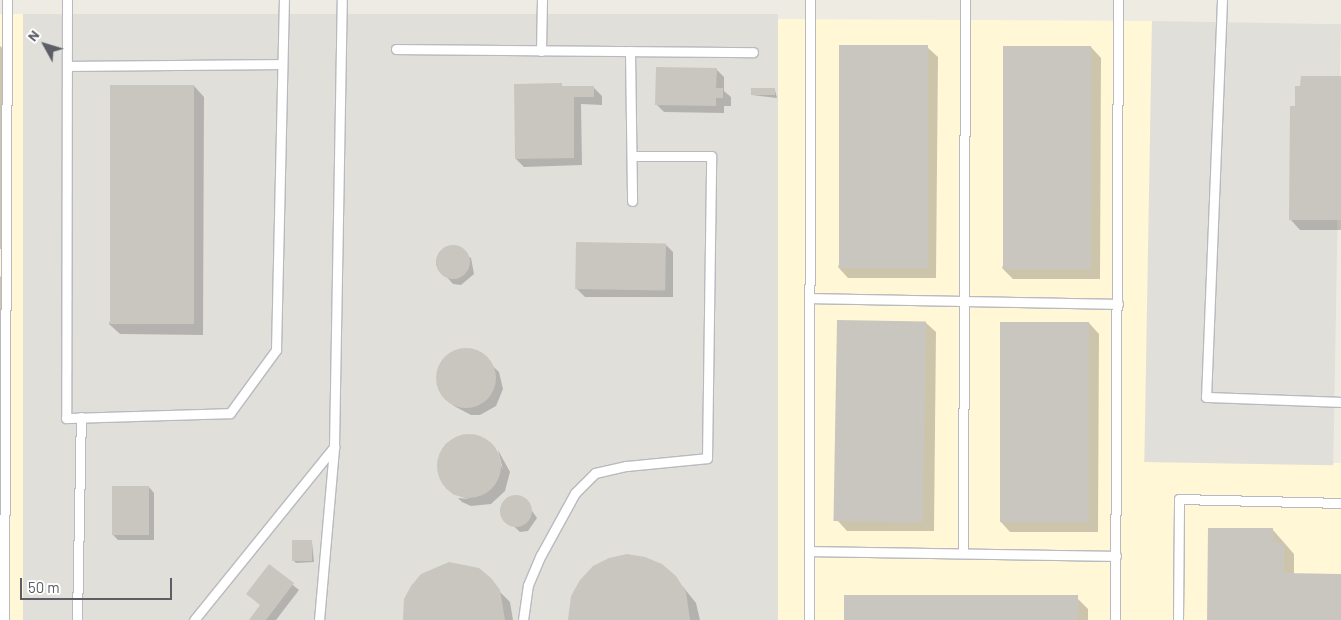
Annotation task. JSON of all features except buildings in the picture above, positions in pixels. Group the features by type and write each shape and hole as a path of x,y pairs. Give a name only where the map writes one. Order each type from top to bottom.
{"lane":[{"path":"4,620 2,484 7,0"},
{"path":"67,0 66,418 230,413 276,350 284,0"},
{"path":"319,620 334,448 342,0"},
{"path":"541,51 542,0"},
{"path":"809,620 810,0"},
{"path":"963,552 965,0"},
{"path":"1115,620 1118,0"},
{"path":"1222,0 1206,397 1341,402"},
{"path":"396,49 753,52"},
{"path":"630,51 632,201"},
{"path":"67,66 282,64"},
{"path":"523,620 528,585 541,555 575,493 595,473 626,466 707,458 711,156 632,156"},
{"path":"810,298 964,299 1118,304"},
{"path":"77,620 81,417"},
{"path":"194,620 334,448"},
{"path":"1178,620 1179,498 1341,503"},
{"path":"809,551 963,552 1116,556"}],"shaded area":[{"path":"0,14 23,14 23,620 0,620"},
{"path":"23,14 778,14 778,620 23,620"},
{"path":"778,19 1152,21 1148,462 1341,463 1341,620 773,620"},
{"path":"1152,21 1341,24 1333,465 1144,462"}]}
